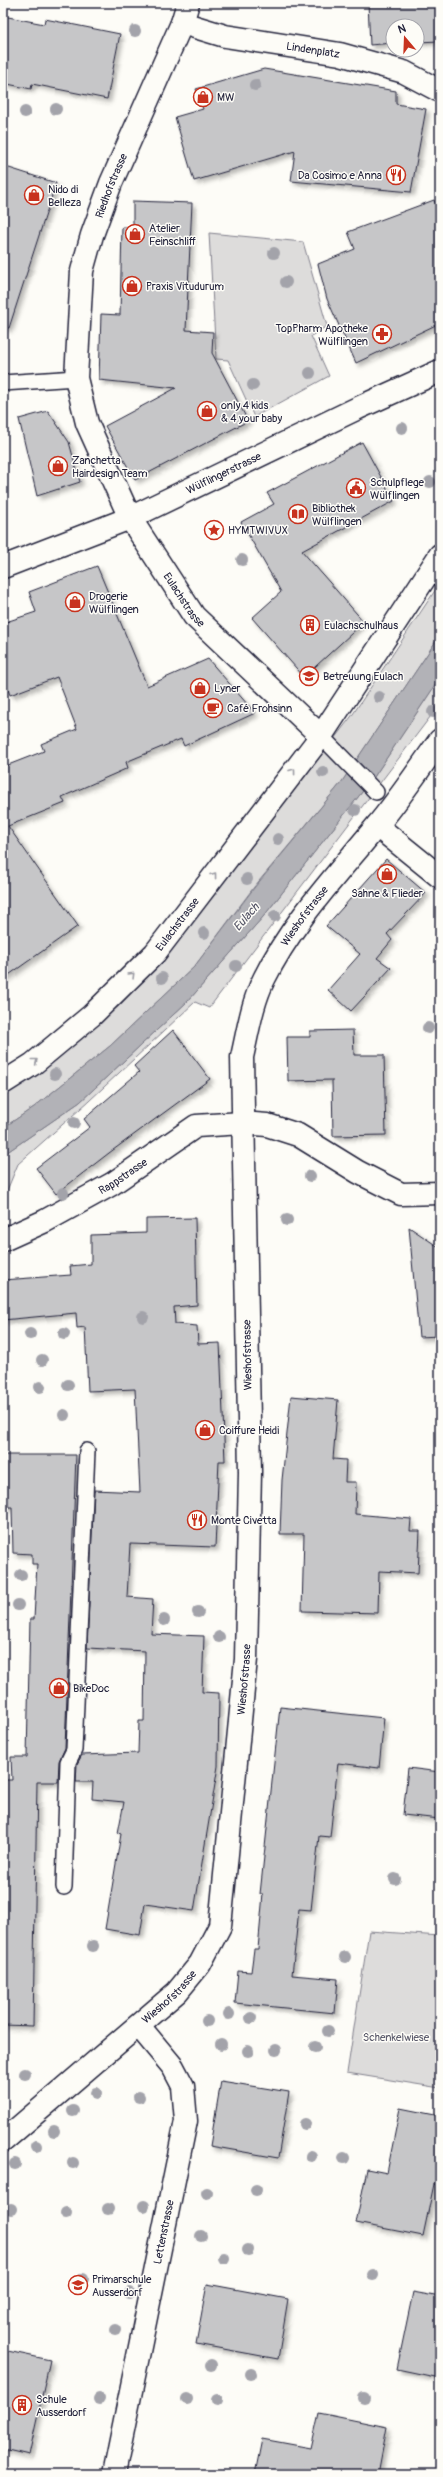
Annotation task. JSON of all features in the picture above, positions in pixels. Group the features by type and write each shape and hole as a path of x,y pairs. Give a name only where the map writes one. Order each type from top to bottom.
{"street":[{"name":"Lindenplatz","path":"185,13 225,36 340,54 404,72 440,91"},
{"name":"Riedhofstrasse","path":"130,518 87,423 76,378 82,271 92,235 111,183 185,13"},
{"name":"Wülflingerstrasse","path":"3,568 130,518 440,370"},
{"name":"Eulachstrasse","path":"130,518 194,616 321,736"},
{"name":"Eulachstrasse","path":"3,1083 33,1064 92,1015 155,953 321,736 440,555"},
{"name":"Wieshofstrasse","path":"3,2141 139,2026 182,1987 200,1964 220,1926 246,1659 250,1472 242,1123 242,1057 251,1016 263,980 281,948 303,915 377,826 440,740"},
{"path":"377,826 440,877"},
{"path":"242,1123 267,1125 298,1135 358,1172 401,1194 440,1193"},
{"name":"Rappstrasse","path":"3,1240 45,1221 112,1184 196,1126 242,1123"},
{"name":"Lettenstrasse","path":"114,2474 186,2121 183,2086 173,2067 139,2026"}],"lane":[{"path":"3,383 76,378"},
{"path":"321,736 376,792"},
{"path":"64,1887 68,1762 74,1750 87,1451"}],"green space":[{"path":"209,233 303,242 327,326 311,336 329,376 254,417 228,360 216,359"},
{"path":"440,583 440,635 341,783 254,887 194,967 110,1046 34,1107 3,1128 3,1098 119,1006 165,956 351,717"},
{"path":"440,678 440,704 209,1008 195,1002 89,1101 18,1164 3,1200 3,1155 80,1102 188,1001 263,917 374,777"},
{"name":"Schenkelwiese","path":"369,1931 440,1936 440,2088 347,2073"}],"water":[{"name":"Eulach","path":"440,635 440,678 374,777 263,917 188,1001 80,1102 3,1155 3,1128 34,1107 110,1046 194,967 254,888 341,783"}],"building":[{"path":"368,3 440,3 440,41 425,42 425,18 385,18 385,44 370,45"},
{"path":"3,16 44,24 45,19 120,34 107,99 32,84 31,89 3,83"},
{"path":"264,69 396,91 396,104 426,109 411,192 291,181 295,151 194,181 175,117 203,109 196,89"},
{"path":"3,166 56,183 9,328 3,327"},
{"path":"434,200 440,215 440,323 356,363 327,299 318,264 355,249 348,232"},
{"path":"133,201 192,203 186,330 213,332 212,353 248,421 135,480 105,426 176,388 99,380 101,314 120,315 122,227 133,227"},
{"path":"48,411 69,442 80,482 37,496 19,419"},
{"path":"362,442 394,501 302,551 364,622 304,677 252,618 281,592 241,522 274,504 267,493"},
{"path":"97,566 147,686 208,659 255,713 184,746 181,739 126,762 128,768 62,797 65,803 8,826 78,926 3,979 3,767 44,751 41,744 77,729 57,677 10,695 3,676 3,623 36,612 29,592"},
{"path":"386,859 426,893 387,934 392,940 377,958 391,968 351,1011 328,990 360,954 326,926"},
{"path":"173,1030 210,1079 56,1194 36,1168 90,1127 84,1119 139,1072 134,1066"},
{"path":"353,1030 354,1055 384,1055 386,1135 333,1136 332,1080 288,1081 287,1037 310,1037 310,1031"},
{"path":"195,1218 197,1305 174,1307 175,1324 197,1326 198,1344 220,1343 225,1461 219,1461 215,1547 130,1544 127,1597 153,1599 151,1634 204,1636 202,1692 219,1693 218,1766 194,1911 145,1904 140,1935 105,1929 121,1834 118,1833 124,1802 92,1799 93,1782 76,1782 77,1764 82,1755 138,1753 139,1721 144,1721 145,1651 87,1648 94,1490 140,1492 135,1389 88,1391 85,1327 77,1328 76,1313 3,1320 3,1280 71,1275 70,1266 91,1264 91,1235 146,1233 146,1219"},
{"path":"409,1227 440,1248 440,1336 419,1337"},
{"path":"291,1396 338,1400 333,1459 346,1460 345,1482 356,1482 355,1514 411,1519 410,1531 420,1531 418,1573 379,1571 378,1613 302,1611 304,1534 280,1534 282,1480"},
{"path":"3,1455 76,1455 65,1748 59,1761 58,1782 37,1782 33,2026 3,2025 3,1780 12,1780 11,1757 27,1757 30,1619 34,1619 37,1564 32,1564 32,1554 13,1553 12,1507 3,1507"},
{"path":"280,1707 384,1718 379,1768 338,1763 330,1837 319,1836 311,1910 299,1909 292,1975 338,1979 335,2013 235,2003 238,1971 251,1972 254,1949 258,1949 263,1894 260,1894"},
{"path":"408,1768 440,1772 440,1819 403,1815"},
{"path":"221,2081 289,2092 278,2158 210,2146"},
{"path":"400,2108 440,2116 440,2185 434,2184 423,2236 356,2223 367,2169 387,2173"},
{"path":"207,2284 288,2299 278,2359 196,2344"},
{"path":"413,2292 440,2297 440,2378 397,2369"},
{"name":"Schule Ausserdorf","path":"3,2350 50,2360 29,2455 3,2449"},
{"path":"319,2413 387,2427 378,2474 255,2474 262,2439 311,2448"}],"place":[{"name":"MW","path":"203,97"},
{"name":"Da Cosimo e Anna","path":"396,175"},
{"name":"Nido di Belleza","path":"34,195"},
{"name":"Atelier Feinschliff","path":"135,234"},
{"name":"Praxis Vitudurum","path":"132,286"},
{"name":"TopPharm Apotheke Wülflingen","path":"382,334"},
{"name":"only 4 kids & 4 your baby","path":"207,411"},
{"name":"Zanchetta Hairdesign Team","path":"58,466"},
{"name":"Schulpflege Wülflingen","path":"356,488"},
{"name":"Bibliothek Wülflingen","path":"298,514"},
{"name":"HYMTWIVUX","path":"214,530"},
{"name":"Drogerie Wülflingen","path":"75,602"},
{"name":"Eulachschulhaus","path":"310,625"},
{"name":"Betreuung Eulach","path":"309,676"},
{"name":"Lyner","path":"200,688"},
{"name":"Café Frohsinn","path":"213,708"},
{"name":"Sahne & Flieder","path":"387,874"},
{"name":"Coiffure Heidi","path":"205,1430"},
{"name":"Monte Civetta","path":"197,1520"},
{"name":"BikeDoc","path":"59,1688"},
{"name":"Primarschule Ausserdorf","path":"78,2285"},
{"name":"Schule Ausserdorf","path":"22,2405"}]}
